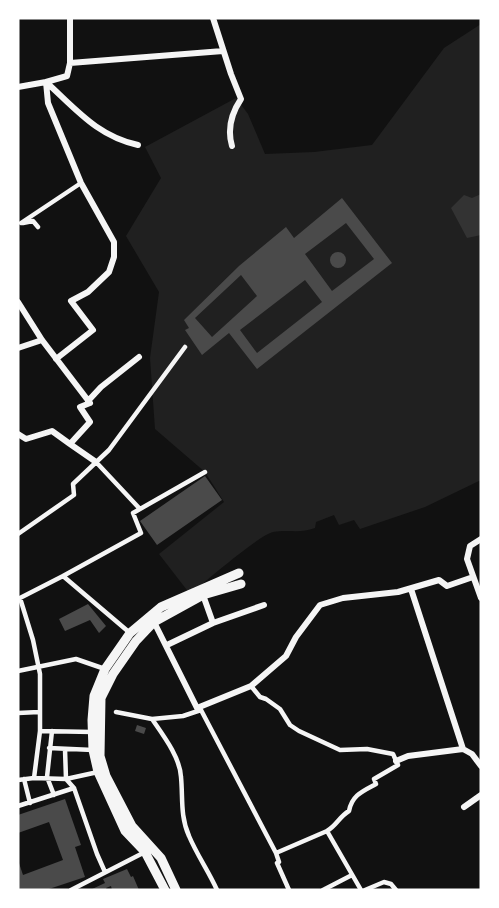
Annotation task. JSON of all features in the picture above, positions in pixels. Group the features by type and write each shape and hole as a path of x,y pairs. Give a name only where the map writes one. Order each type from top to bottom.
{"main road":[{"path":"165,890 145,852 125,831 98,772 93,750 94,696 105,669 130,633 161,607 239,573"},
{"path":"176,890 161,858 132,826 106,776 100,756 101,698 113,674 136,641 154,622 202,595 241,584"}],"street":[{"path":"18,87 67,76 70,63 70,18"},
{"path":"213,18 242,99 233,111 229,135 232,146"},
{"path":"70,63 223,51"},
{"path":"46,82 92,126 122,141 138,145"},
{"path":"46,82 48,103 81,183 112,237 114,257 109,272 88,292 71,302 93,330 56,359"},
{"path":"19,221 81,183"},
{"path":"19,221 33,221 38,227"},
{"path":"18,302 42,340 88,401"},
{"path":"18,348 42,340"},
{"path":"18,534 74,495 73,484 109,450 185,347"},
{"path":"70,444 90,422 80,407 90,403 88,401 101,387 139,357"},
{"path":"18,434 26,440 51,431 96,462 140,509"},
{"path":"19,596 63,576 141,533 133,513 205,472"},
{"path":"481,539 470,546 467,559 481,598"},
{"path":"63,576 130,633"},
{"path":"116,712 152,719 183,716 251,686 286,656 296,637 320,605 343,598 411,589 439,580 447,586 473,577"},
{"path":"18,589 40,674 40,730 34,778"},
{"path":"411,589 463,749"},
{"path":"202,595 213,623"},
{"path":"166,645 213,623 264,605"},
{"path":"154,622 276,853 279,861 277,863 289,890"},
{"path":"18,671 76,659 105,669"},
{"path":"251,686 260,697 280,709 290,725 299,731 340,750 368,749 393,754 398,765 374,779 376,784 359,793 336,825 276,853"},
{"path":"18,713 39,712"},
{"path":"152,719 177,761 181,775 182,813 189,836 217,890"},
{"path":"40,730 93,732"},
{"path":"52,731 47,777 54,795"},
{"path":"49,748 93,750"},
{"path":"65,749 66,778 74,788 105,872"},
{"path":"396,761 408,756 463,749 472,754 481,766"},
{"path":"30,803 21,780 47,777 66,778 98,772"},
{"path":"18,806 74,788"},
{"path":"464,807 481,795"},
{"path":"327,831 363,890 384,882 391,884 396,890"},
{"path":"71,890 145,852"},
{"path":"323,890 352,875"}],"shaded area":[{"path":"481,24 481,480 425,507 360,529 354,520 339,525 334,515 316,522 315,528 309,530 273,532 245,550 190,594 159,554 224,502 205,472 155,429 150,358 159,292 126,236 161,178 145,147 236,98 248,114 265,154 314,152 372,145 444,48"},
{"path":"481,194 481,235 467,238 451,208 464,195 472,198"}],"building":[{"path":"342,198 392,263 257,369 229,333 202,355 185,330 189,328 184,320 239,266 286,227 294,238","holes":["346,223 374,259 332,291 305,254","241,275 257,296 212,337 195,318","305,280 322,302 257,353 240,330"]},
{"path":"338,252 346,260 338,268 330,260"},
{"path":"205,476 222,500 157,545 140,521"},
{"path":"88,604 106,626 99,633 90,620 65,631 59,619"},
{"path":"137,725 146,728 144,734 135,731"},
{"path":"65,799 81,845 75,847 85,877 46,890 18,890 18,860 23,875 63,860 49,822 18,833 18,815"},
{"path":"127,869 139,890 112,890 111,886 106,888 107,890 90,890 105,883 103,879"}]}
